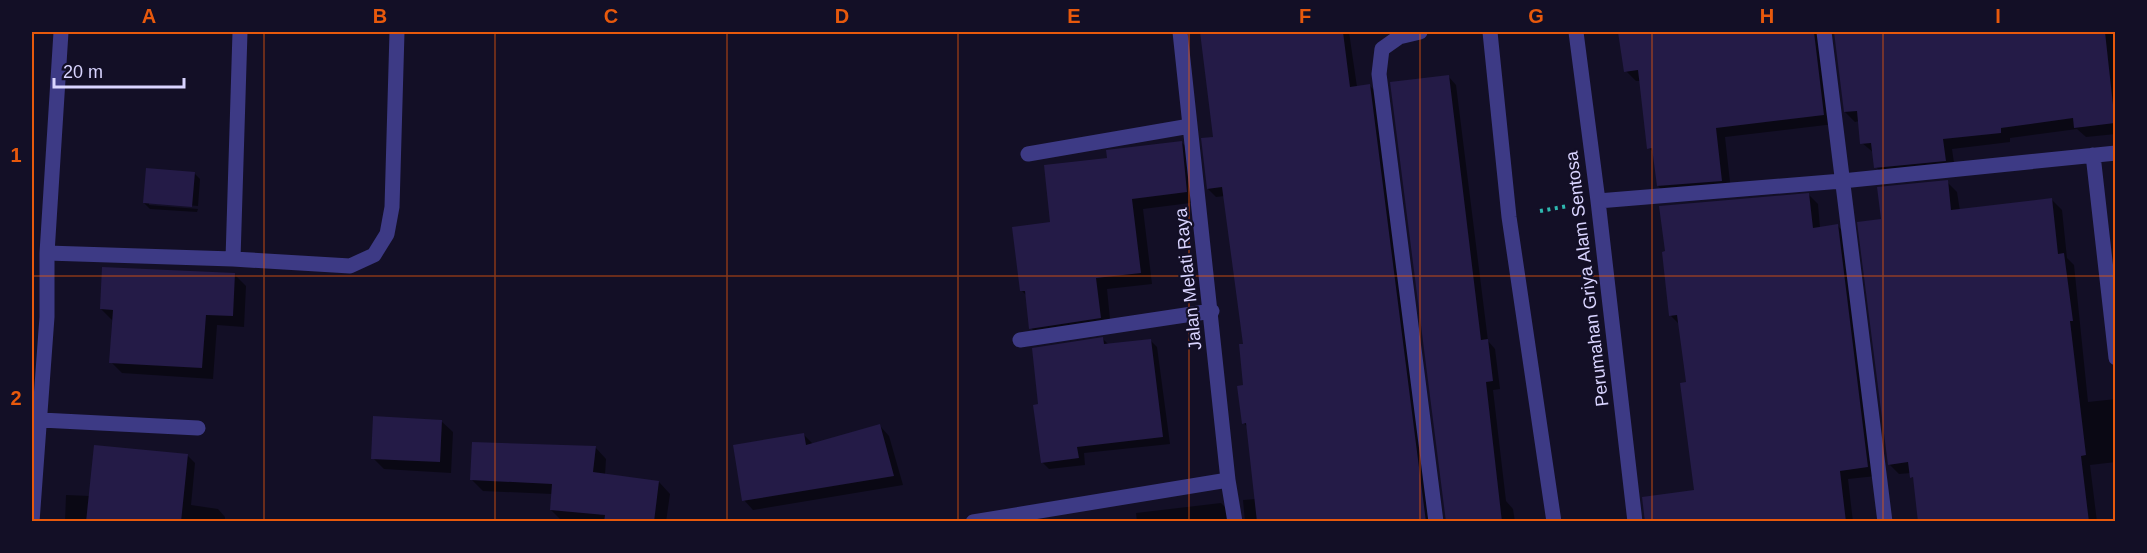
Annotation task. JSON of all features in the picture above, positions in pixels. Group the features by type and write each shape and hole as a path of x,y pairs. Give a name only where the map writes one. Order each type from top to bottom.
{"street":[{"path":"32,522 41,420 47,317 47,253 61,32"},
{"path":"233,259 240,32"},
{"path":"47,253 233,259 350,266 374,255 387,234 392,207 397,32"},
{"name":"Jalan Melati Raya","path":"1180,32 1212,311 1228,480 1235,522"},
{"path":"1420,32 1399,37 1382,49 1379,74 1437,522"},
{"path":"1490,32 1509,217 1554,522"},
{"name":"Perumahan Griya Alam Sentosa","path":"1576,32 1635,522"},
{"path":"1824,32 1885,522"},
{"path":"1028,154 1190,126"},
{"path":"1598,201 1842,181 2115,153"},
{"path":"2093,155 2115,357"},
{"path":"1020,340 1212,311"},
{"path":"32,316 47,317"},
{"path":"41,420 198,428"},
{"path":"973,522 1228,480"}],"path":[{"path":"1509,217 1598,201"}],"building":[{"path":"1200,32 1343,32 1350,87 1370,84 1426,522 1257,522 1246,423 1242,424 1237,386 1243,385 1239,344 1243,344 1222,187 1207,189 1201,138 1213,137"},
{"path":"1618,32 1814,32 1824,115 1716,128 1722,181 1657,186 1652,148 1647,149 1638,70 1624,72"},
{"path":"1834,32 2105,32 2115,123 2074,128 2073,118 2001,128 2001,133 1943,139 1946,161 1874,168 1871,143 1860,144 1857,111 1844,112"},
{"path":"1449,75 1481,340 1488,339 1493,381 1486,382 1502,522 1446,522 1390,82"},
{"path":"1182,141 1187,192 1132,199 1141,273 1096,278 1101,318 1029,329 1025,291 1020,291 1012,227 1050,222 1044,165 1107,158 1106,150"},
{"path":"146,168 195,172 192,207 143,203"},
{"path":"1948,180 1951,210 2052,198 2058,254 2064,253 2073,321 2070,321 2086,455 2081,456 2089,522 1918,522 1913,477 1910,478 1908,462 1888,465 1857,222 1881,219 1877,187"},
{"path":"1809,193 1813,228 1838,224 1868,467 1840,471 1846,522 1645,522 1642,497 1694,490 1680,383 1686,382 1677,315 1669,316 1662,252 1665,251 1659,206"},
{"path":"102,267 235,273 233,316 206,315 202,368 109,363 113,310 100,309"},
{"path":"1103,337 1104,344 1151,339 1163,437 1077,447 1079,458 1041,463 1033,405 1038,404 1032,348"},
{"path":"373,416 442,420 440,462 371,459"},
{"path":"880,424 894,476 742,501 733,445 804,433 806,445"},
{"path":"472,442 596,446 593,472 659,481 654,522 604,522 605,515 550,510 552,484 470,480"},
{"path":"94,445 188,454 181,522 86,522"}]}
